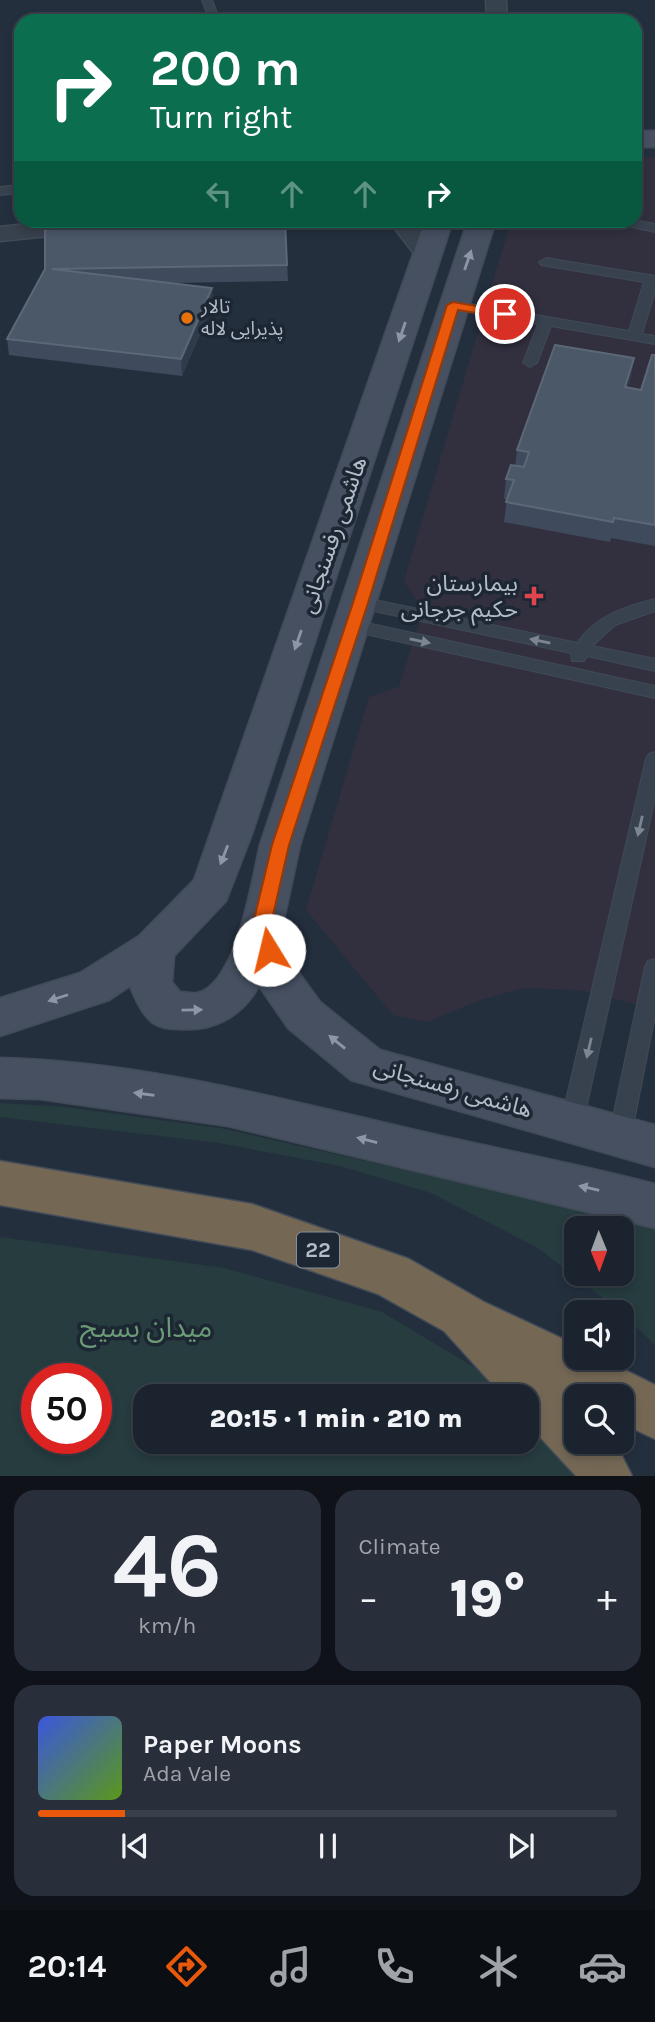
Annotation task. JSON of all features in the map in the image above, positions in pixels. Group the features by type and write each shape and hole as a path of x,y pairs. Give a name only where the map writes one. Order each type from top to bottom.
{"highway":[{"name":"22","path":"0,1183 252,1227 392,1276 655,1413"},
{"name":"22","path":"462,1314 564,1425"},
{"path":"591,1454 605,1476"}],"main road":[{"name":"هاشمی رفسنجانی","path":"0,1017 94,987 154,948 211,889 436,228"},
{"name":"هاشمی رفسنجانی","path":"479,228 357,614 280,845 262,924 276,976 304,1015 367,1066 638,1141"},
{"path":"154,948 149,966 152,991 169,1010 200,1012 228,999 250,963 262,924"},
{"path":"0,1078 40,1079 228,1106 405,1149 591,1188 655,1206"}],"street":[{"path":"0,234 59,228"},
{"path":"406,228 428,255"}],"lane":[{"path":"545,262 653,279 634,336"},
{"path":"453,305 655,340"},
{"path":"530,363 546,321"},
{"path":"572,674 580,649 600,627 628,611 655,606"},
{"path":"357,614 580,649 655,665"},
{"path":"357,614 572,674 655,692"},
{"path":"572,1122 655,759"},
{"path":"638,1141 655,967"}],"shaded area":[{"name":"بیمارستان حکیم جرجانی","path":"642,157 655,157 655,1009 580,990 523,988 478,1001 427,1022 393,1015 306,910 369,697 399,687 423,610 404,581 509,228 642,228"}],"green space":[{"path":"0,1103 65,1107 220,1128 611,1216 564,1216 564,1268 538,1248 431,1193 340,1166 219,1143 0,1117"},
{"path":"634,1221 655,1226 655,1345 634,1325 634,1300 605,1300 587,1286 634,1286"},
{"name":"میدان بسیج","path":"0,1237 224,1268 382,1312 479,1370 494,1384 133,1384 133,1454 539,1454 539,1429 561,1451 575,1476 0,1476"}],"building":[{"path":"285,228 287,265 52,269 212,288 181,359 7,339 45,269 45,230"},
{"path":"555,345 634,358 625,387 641,390 652,355 655,355 655,525 614,518 613,522 506,502 514,480 506,479 511,465 524,467 529,452 517,450"}],"place":[{"name":"تالار پذیرایی لاله","path":"187,318"},
{"name":"بیمارستان حکیم جرجانی","path":"534,596"}],"route":[{"path":"269,950 262,924 280,845 361,603 453,305 505,314"}]}
